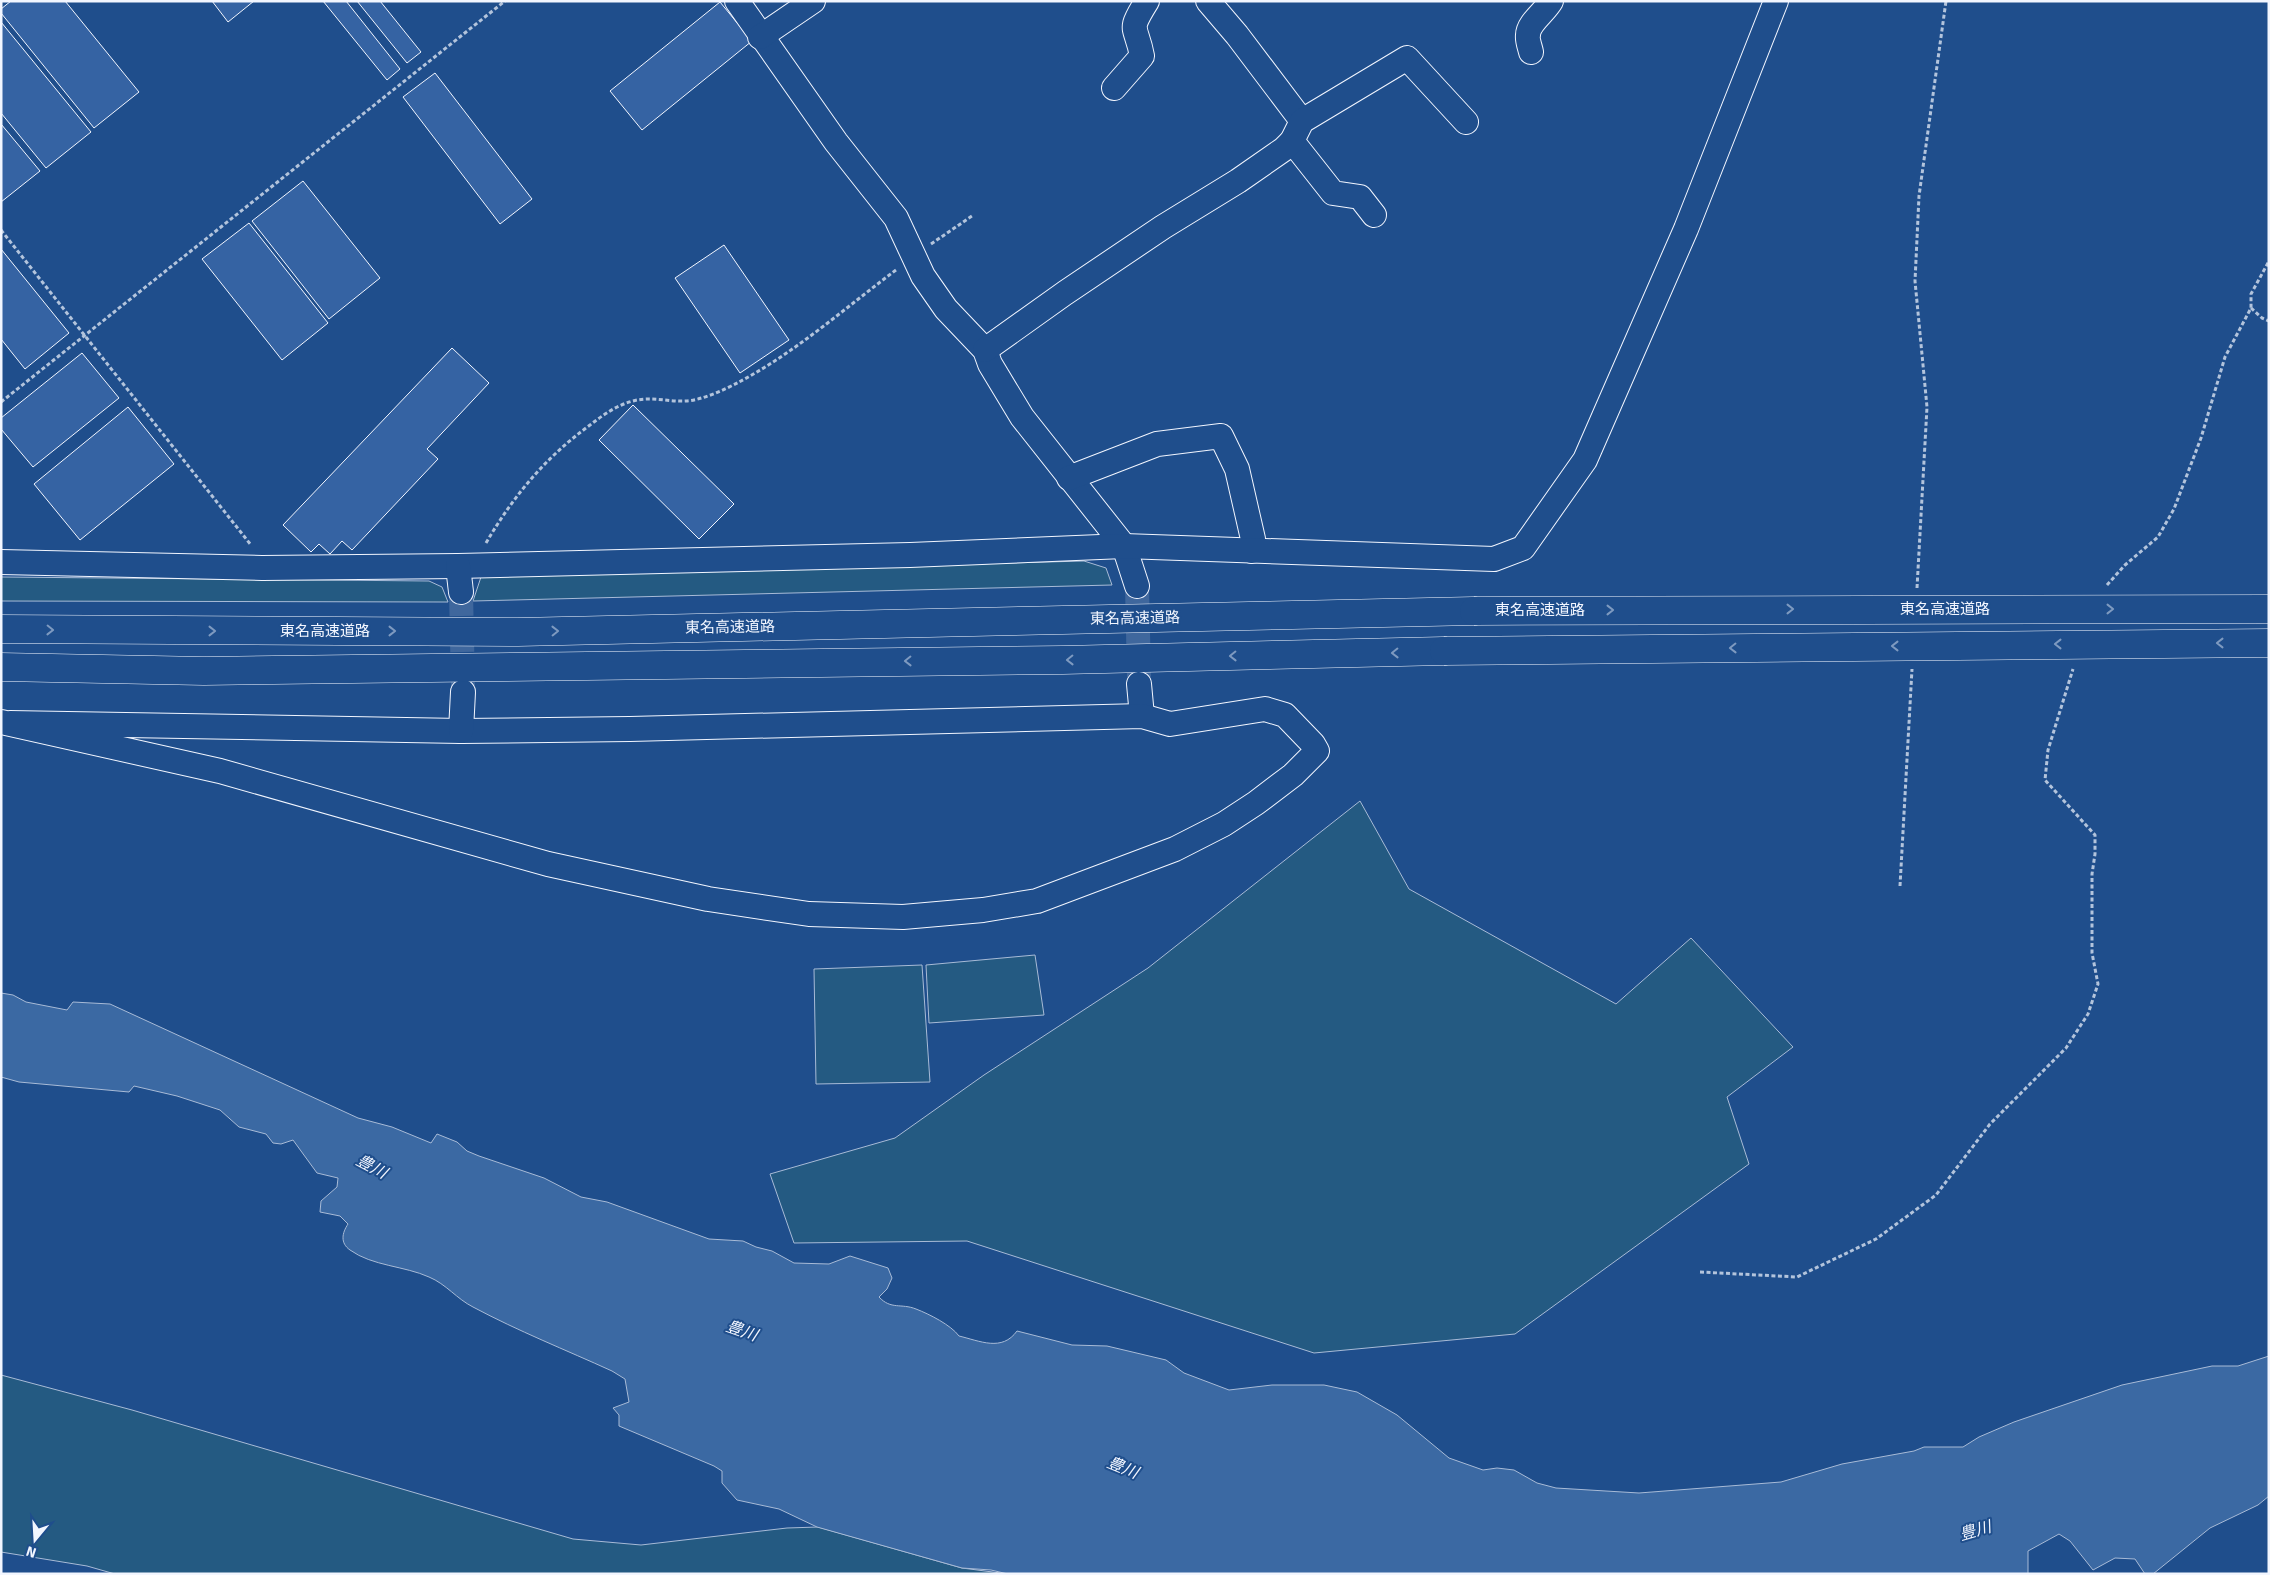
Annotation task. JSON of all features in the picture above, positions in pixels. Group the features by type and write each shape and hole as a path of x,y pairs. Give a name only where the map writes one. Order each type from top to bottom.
{"highway":[{"name":"東名高速道路","path":"1,629 518,632 1474,611 2269,609"},
{"path":"1,667 204,670 1063,660 1444,652 2269,643"}],"street":[{"path":"737,1 760,37 836,142 896,218 923,276 946,308 985,350 990,364 1022,417 1124,546 1137,586"},
{"path":"760,37 813,1"},
{"path":"1114,88 1142,56 1133,30 1135,20 1147,1"},
{"path":"1208,1 1237,35 1333,193 1360,196 1374,215"},
{"path":"1531,52 1527,35 1551,1"},
{"path":"1,562 262,568 467,566 910,555 1124,546 1494,559 1523,548 1586,460 1686,230 1776,1"},
{"path":"985,350 1163,227 1238,181 1297,131 1407,58 1466,122"},
{"path":"1069,478 1157,444 1221,436 1237,469 1253,539 1252,550"},
{"path":"461,592 467,566"},
{"path":"1139,684 1142,716"},
{"path":"461,731 463,692"},
{"path":"1265,709 1285,715 1313,744 1317,751 1293,775 1256,803 1224,824 1176,849 1037,901 983,910 903,917 809,914 708,899 548,864 220,771 6,723 461,731 630,729 1142,716 1170,724 1265,709"}],"path":[{"path":"1,402 505,1"},
{"path":"1916,597 1927,407 1915,282 1918,215 1946,1"},
{"path":"467,566 480,553 502,515 532,477 561,446 608,412 631,401 647,398 686,401 738,382 800,343 914,256 972,216"},
{"path":"1,230 260,557 262,568"},
{"path":"2103,590 2125,565 2158,537 2174,509 2201,438 2225,357 2251,308 2251,294 2269,261"},
{"path":"2251,308 2262,318 2269,321"},
{"path":"1700,1272 1798,1276 1876,1239 1936,1195 1990,1124 2066,1048 2088,1014 2098,984 2092,953 2092,874 2095,835 2045,780 2048,750 2076,660"},
{"path":"1900,886 1912,667"}],"shaded area":[{"path":"1084,561 1106,568 1112,585 473,601 481,577"},
{"path":"1,577 429,581 442,587 448,602 1,601"},
{"path":"1360,801 1409,889 1616,1004 1691,938 1793,1047 1727,1097 1749,1164 1515,1334 1314,1353 967,1241 794,1243 770,1174 895,1138 984,1075 1148,968"},
{"path":"1035,955 1044,1015 929,1023 926,965"},
{"path":"922,965 930,1082 816,1084 814,969"},
{"path":"1,1375 132,1410 573,1539 641,1545 787,1528 818,1527 962,1568 1008,1574 115,1574 87,1566 1,1552"}],"water":[{"name":"豊川","path":"1,993 13,995 26,1002 67,1010 73,1002 110,1004 358,1118 392,1127 431,1143 437,1134 457,1142 467,1151 544,1178 581,1197 607,1202 709,1239 743,1241 772,1251 794,1263 829,1264 850,1256 888,1268 892,1278 887,1289 879,1297 883,1301 892,1305 911,1307 927,1314 945,1324 959,1336 983,1342 998,1343 1005,1341 1017,1331 1072,1345 1107,1346 1166,1360 1184,1373 1229,1390 1272,1385 1324,1385 1357,1392 1397,1415 1449,1458 1483,1470 1497,1468 1514,1470 1537,1483 1556,1488 1639,1493 1781,1482 1842,1464 1914,1451 1924,1447 1963,1447 1979,1437 2014,1422 2122,1385 2212,1366 2238,1366 2269,1356 2269,1496 2258,1505 2210,1528 2153,1574 2145,1574 2135,1559 2115,1558 2093,1570 2070,1541 2059,1534 2028,1551 2028,1574 1008,1574 991,1570 962,1568 817,1527 779,1509 737,1500 722,1483 722,1471 619,1426 619,1415 613,1408 629,1402 625,1379 612,1371 490,1316 462,1300 429,1277 410,1270 378,1263 350,1250 343,1241 344,1231 348,1224 340,1216 320,1212 321,1201 337,1187 338,1178 317,1173 293,1140 281,1144 273,1143 266,1134 239,1127 220,1110 177,1096 134,1086 129,1092 19,1082 1,1077"}],"building":[{"path":"11,1 65,1 139,92 94,128 1,13 1,9"},
{"path":"212,1 254,1 228,22"},
{"path":"323,1 346,1 400,69 387,80"},
{"path":"357,1 380,1 421,52 407,63"},
{"path":"720,2 752,41 642,130 610,91"},
{"path":"1,22 91,132 46,168 1,113"},
{"path":"435,73 532,199 500,224 403,97"},
{"path":"1,124 40,171 1,202"},
{"path":"303,181 380,278 329,319 252,221"},
{"path":"249,223 328,323 282,360 202,259"},
{"path":"724,245 789,340 740,373 675,278"},
{"path":"1,249 69,333 25,369 1,339"},
{"path":"452,348 489,383 427,449 438,459 352,550 342,541 330,554 319,544 311,552 283,525"},
{"path":"82,353 119,398 33,467 1,429 1,418"},
{"path":"633,405 734,504 699,539 599,440"},
{"path":"128,407 174,464 80,540 34,484"}],"tunnel":[{"path":"1137,586 1139,677"},
{"path":"461,592 463,686"}]}
